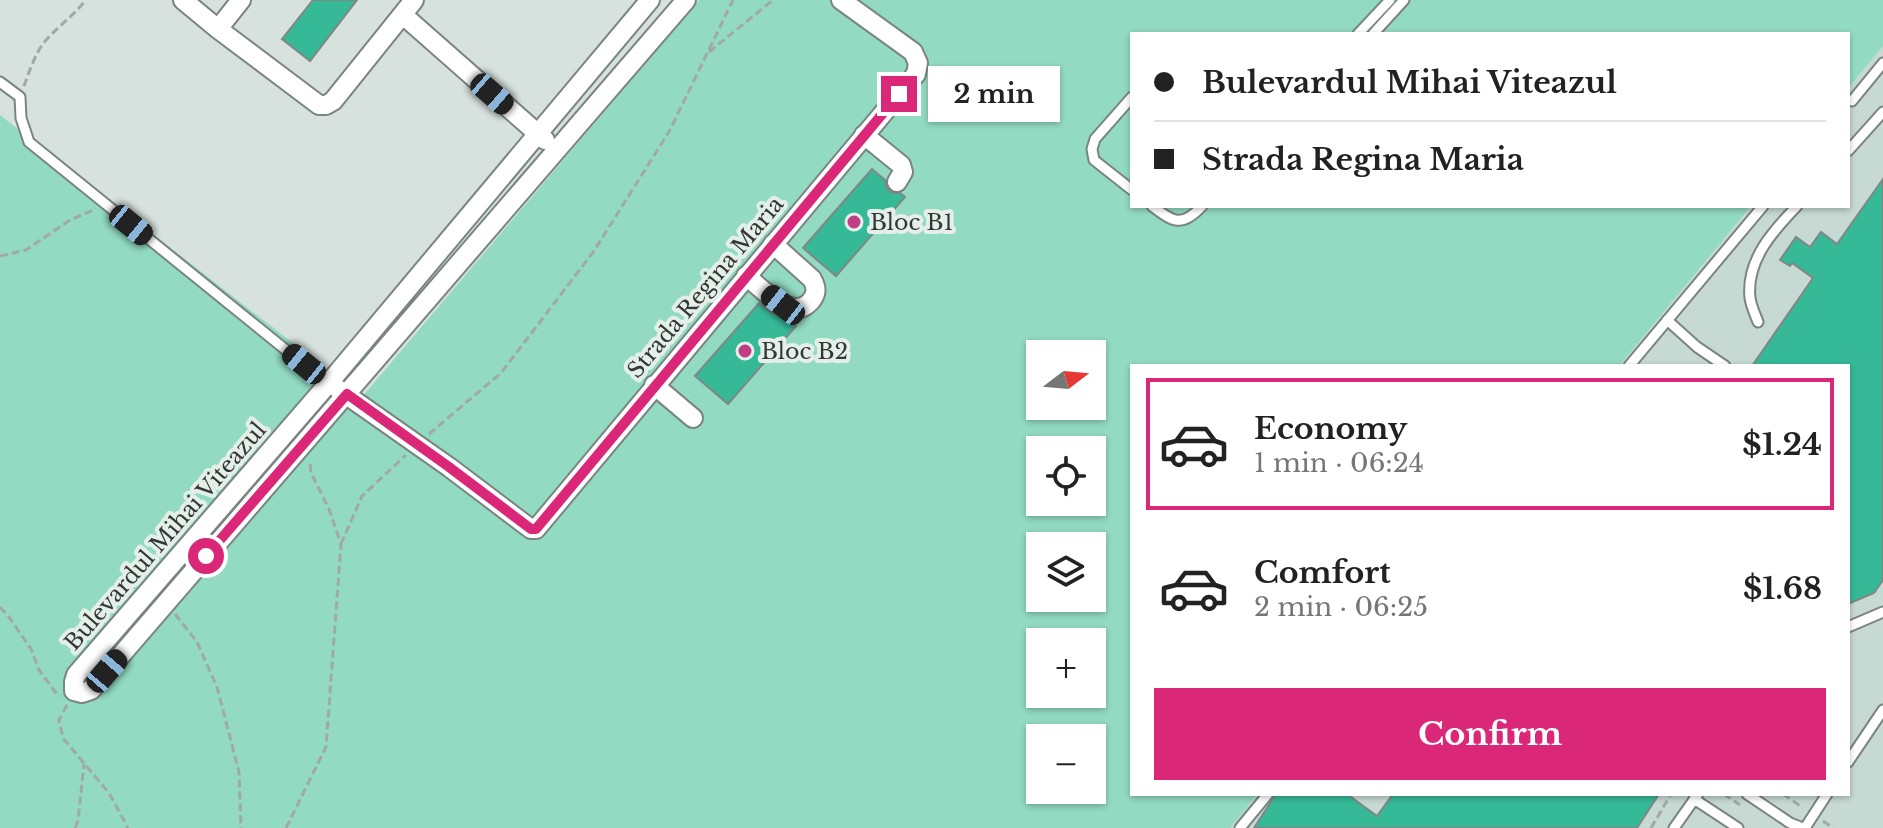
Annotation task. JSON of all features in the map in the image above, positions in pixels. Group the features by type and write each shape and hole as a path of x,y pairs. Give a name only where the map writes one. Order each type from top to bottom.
{"street":[{"path":"183,0 319,105 333,101 408,7 556,151"},
{"path":"218,29 241,0"},
{"name":"Bulevardul Mihai Viteazul","path":"650,0 328,384 76,675 74,691 82,693 91,690 686,0"},
{"name":"Strada Regina Maria","path":"417,445 531,529 536,529 916,74 918,63 913,52 841,0"},
{"path":"864,135 901,165 903,172 897,182"},
{"path":"746,276 792,309 802,309 809,303 816,294 812,279 773,244"},
{"path":"328,384 347,394 417,445"},
{"path":"654,385 693,418"},
{"path":"138,602 161,609"}],"lane":[{"path":"1360,32 1390,0"},
{"path":"1375,32 1404,0"},
{"path":"1850,103 1883,63"},
{"path":"1850,103 1870,83 1883,77"},
{"path":"0,82 20,97 21,118 29,142 328,384"},
{"path":"1130,99 1095,139 1092,149 1094,160 1130,188"},
{"path":"1850,149 1883,112"},
{"path":"1155,208 1169,219 1180,221 1194,215 1200,208"},
{"path":"1633,364 1761,208"},
{"path":"1758,322 1750,300 1750,281 1755,261 1777,228 1795,208"},
{"path":"1667,320 1722,364"},
{"path":"1850,626 1883,612"},
{"path":"1850,759 1883,710"},
{"path":"1240,828 1266,796"},
{"path":"1750,796 1790,823 1804,828 1826,796"},
{"path":"1674,828 1696,797 1738,828"}],"path":[{"path":"20,97 34,59 46,39 86,0"},
{"path":"286,828 326,747 341,544 362,496 501,373 594,251 670,130 733,0"},
{"path":"706,55 773,0"},
{"path":"0,256 26,250 70,220 107,205"},
{"path":"307,439 311,473 329,509 341,544"},
{"path":"0,607 31,649 47,683 68,704 59,720 63,738 109,793 128,828"},
{"path":"161,609 197,642 217,687 239,772 241,828"},
{"path":"75,828 84,764"},
{"path":"1651,828 1670,796"}],"shaded area":[{"path":"1883,46 1883,828 1230,828 1256,796 1850,796 1850,364 1621,364 1749,208 1850,208 1850,86"}],"green space":[{"path":"699,0 1883,0 1883,46 1850,86 1850,32 1130,32 1130,208 1749,208 1621,364 1130,364 1130,796 1256,796 1230,828 0,828 0,115 362,397"}],"building":[{"path":"313,0 357,0 310,61 282,39"},
{"name":"Bloc B1","path":"872,169 885,180 890,192 905,197 836,276 803,248"},
{"path":"1883,179 1883,580 1874,593 1850,603 1850,364 1753,364 1813,278 1792,263 1790,266 1780,260 1796,237 1810,247 1821,232 1837,244"},
{"name":"Bloc B2","path":"759,303 796,326 728,404 695,376"},
{"path":"1275,796 1350,796 1377,816 1392,796 1658,796 1637,828 1254,828"}],"place":[{"name":"Bloc B1","path":"854,222"},
{"name":"Bloc B2","path":"745,351"}],"route":[{"path":"206,556 347,394 531,529 536,529 899,94"}]}
